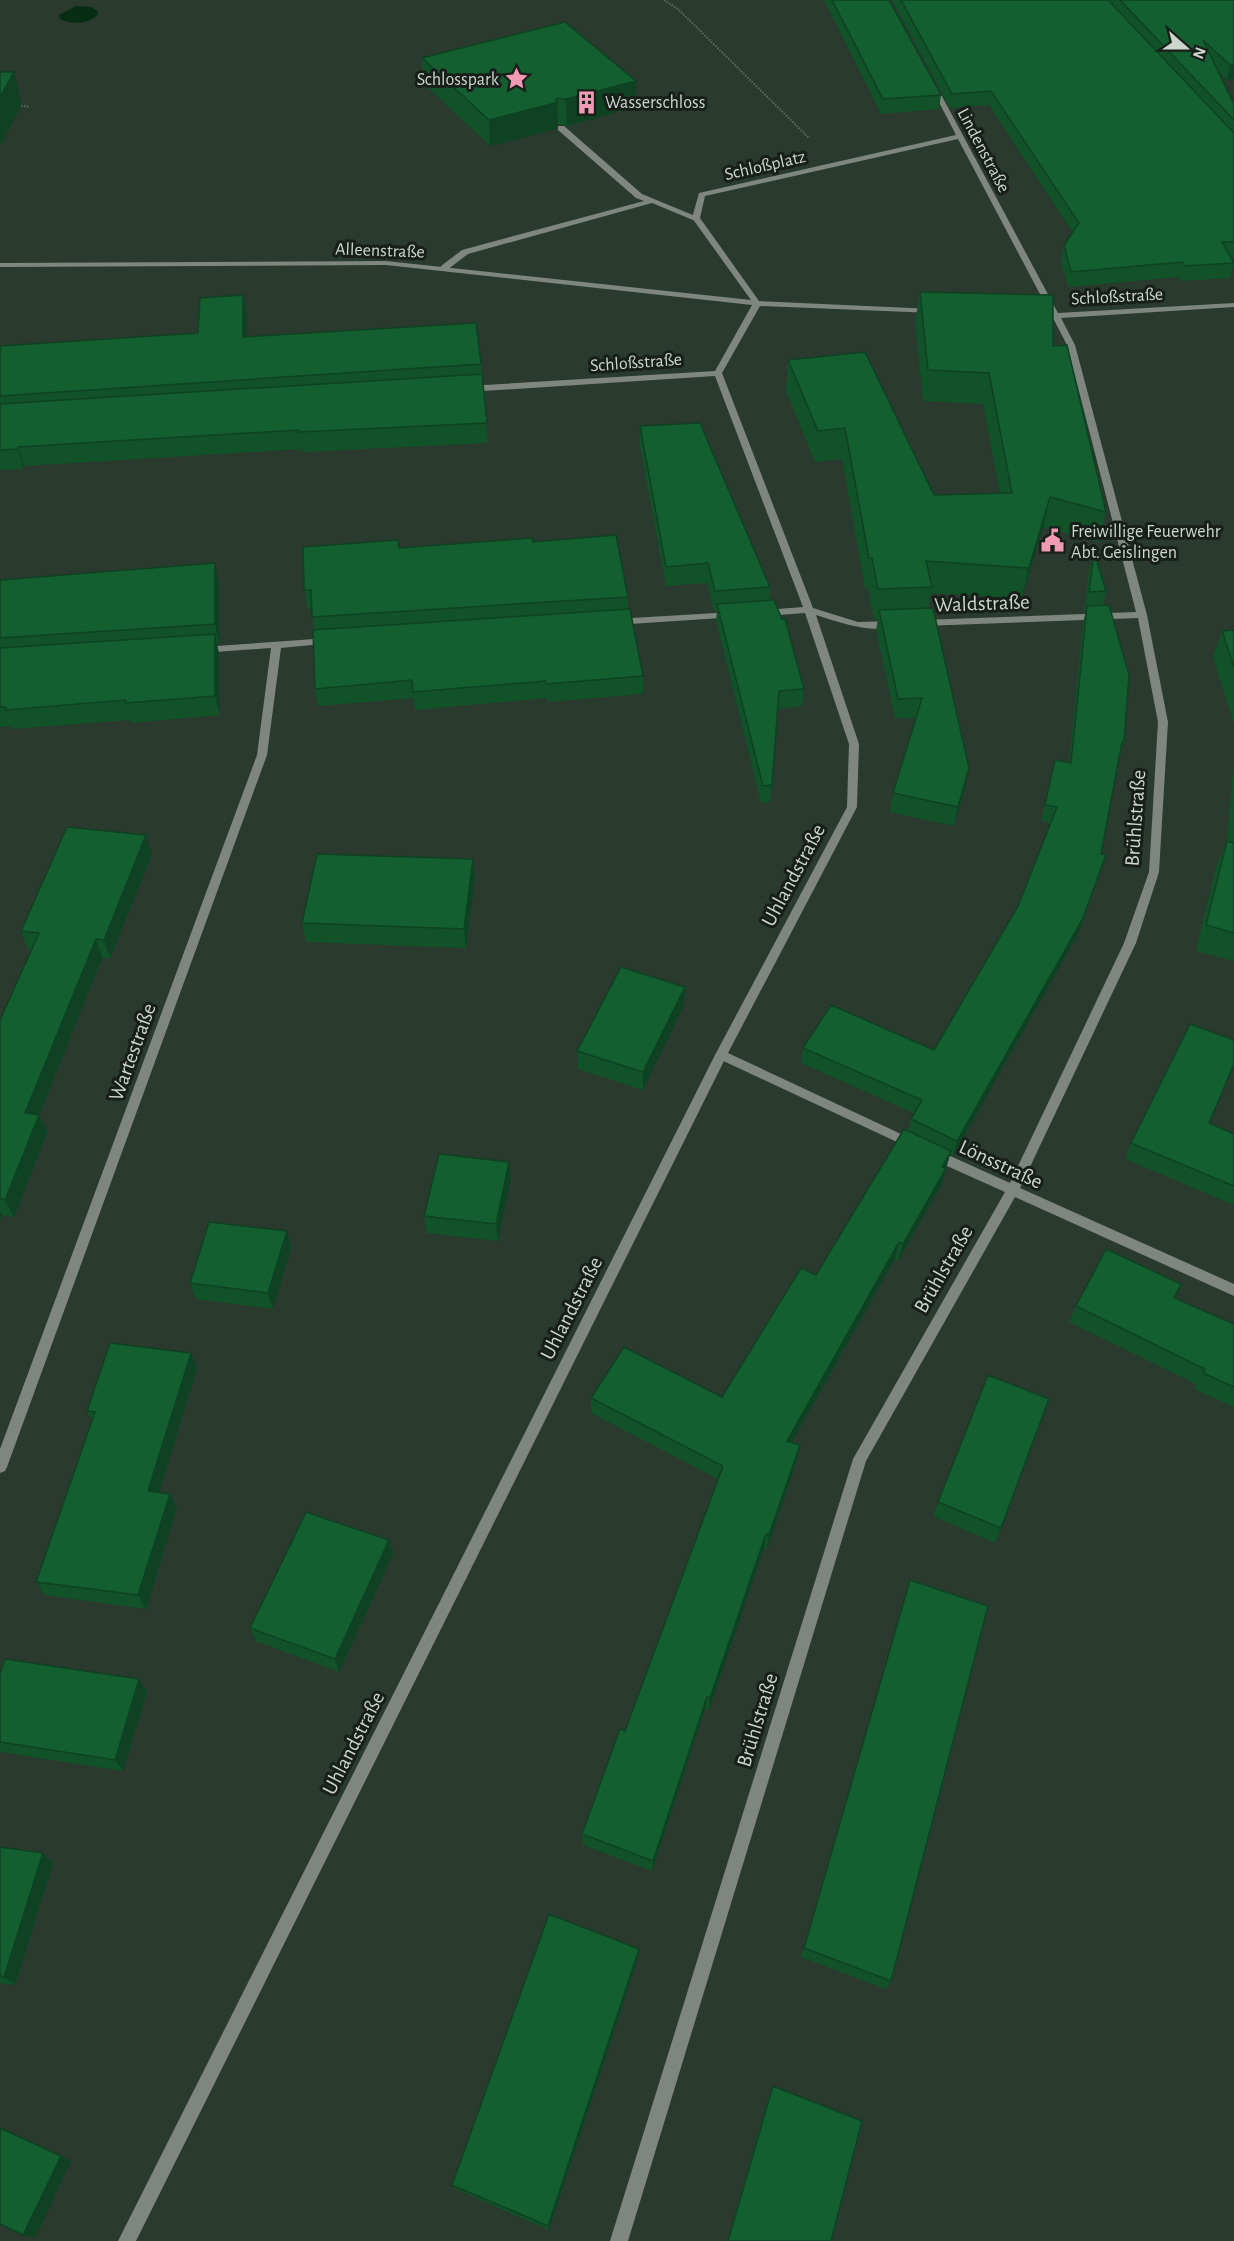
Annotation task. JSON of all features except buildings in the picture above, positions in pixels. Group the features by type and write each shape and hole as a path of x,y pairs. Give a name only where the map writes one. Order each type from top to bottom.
{"street":[{"name":"Lindenstraße","path":"926,73 1053,316"},
{"path":"561,128 639,196 696,218 757,303"},
{"name":"Schloßplatz","path":"696,218 702,195 960,136"},
{"path":"444,268 465,252 652,201"},
{"name":"Alleenstraße","path":"0,265 386,263 757,303"},
{"path":"757,303 946,311"},
{"path":"718,373 757,303"},
{"name":"Schloßstraße","path":"1041,315 1234,305"},
{"name":"Brühlstraße","path":"619,2241 860,1459 1012,1191 1130,943 1154,872 1163,722 1142,615 1071,345 1053,316"},
{"name":"Schloßstraße","path":"455,390 718,373"},
{"name":"Uhlandstraße","path":"127,2241 721,1055 852,807 854,744 809,610 718,373"},
{"name":"Waldstraße","path":"608,623 809,610 858,625 1142,615"},
{"path":"195,650 335,641"},
{"name":"Wartestraße","path":"0,1467 262,754 276,645"},
{"name":"Lönsstraße","path":"721,1055 1012,1191 1234,1290"}],"path":[{"path":"664,0 678,9 835,164"},
{"path":"9,103 30,107"}],"shaded area":[{"path":"76,6 92,7 98,12 97,16 79,23 60,19 59,15"}],"place":[{"name":"Schlosspark","path":"517,79"},
{"name":"Wasserschloss","path":"587,102"},
{"name":"Freiwillige Feuerwehr Abt. Geislingen","path":"1053,541"}]}
